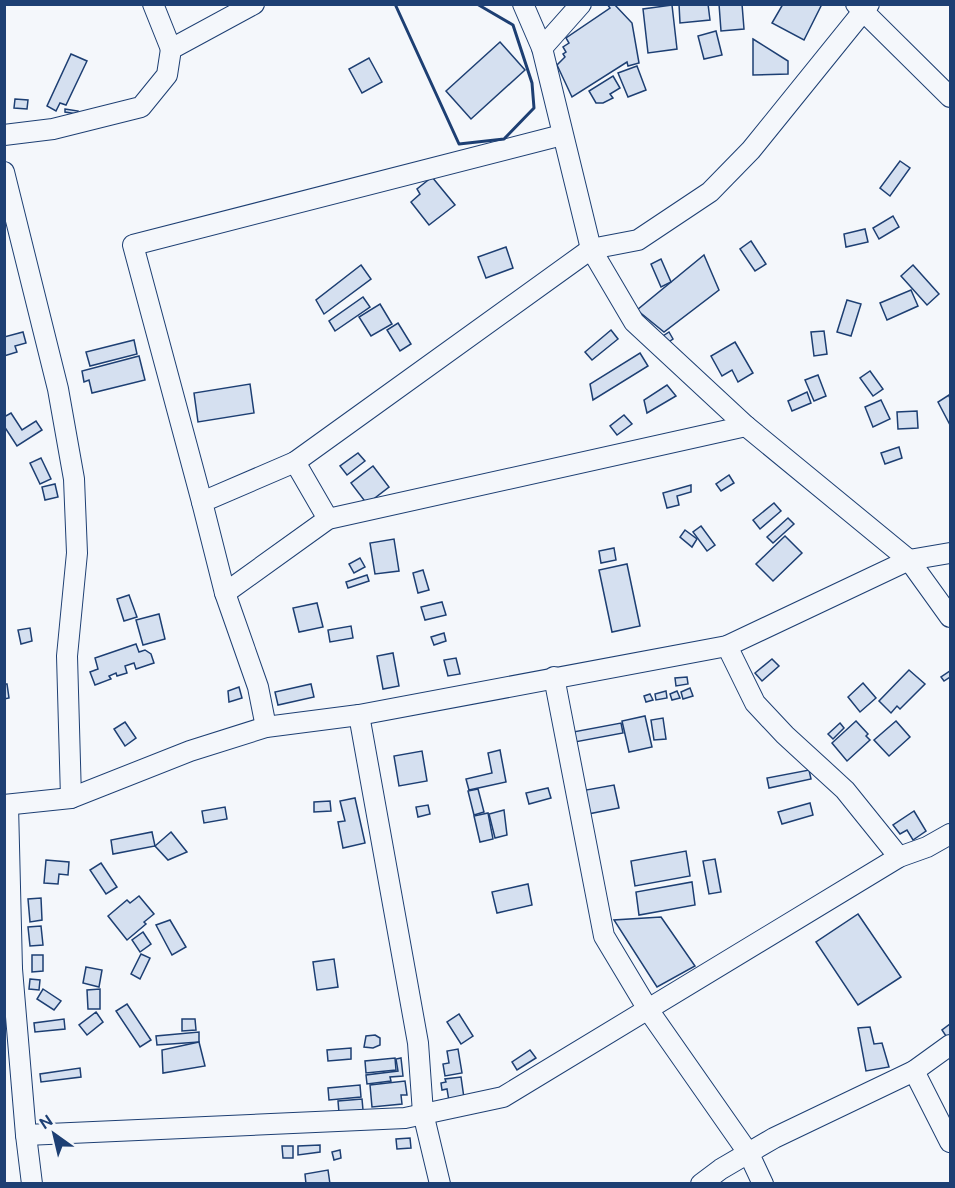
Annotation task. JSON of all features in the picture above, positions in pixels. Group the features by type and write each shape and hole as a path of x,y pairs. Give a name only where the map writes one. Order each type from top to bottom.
{"street":[{"path":"4,135 53,129 141,107 167,75 171,49 153,4"},
{"path":"171,49 254,4"},
{"path":"523,4 542,48 591,249 634,322 746,426 909,560 951,617"},
{"path":"542,48 581,4"},
{"path":"202,502 295,462 591,249 638,240 711,192 751,150 863,6 951,98"},
{"path":"266,727 258,687 225,593 134,245 562,135"},
{"path":"4,172 58,389 74,479 77,553 67,656 71,798"},
{"path":"225,593 328,519 746,426"},
{"path":"295,462 328,519"},
{"path":"32,1184 8,969 6,805 71,798 190,751 266,727 360,715 727,646 909,560 951,553"},
{"path":"727,646 755,703 784,735 845,790 899,857"},
{"path":"554,677 604,936 649,1011 749,1154 763,1184"},
{"path":"360,715 418,1043 423,1113 440,1184"},
{"path":"26,1135 405,1118 503,1097 649,1011 899,857 927,847 951,834"},
{"path":"701,1184 721,1169 774,1138 914,1071 951,1045"},
{"path":"914,1071 951,1142"}],"building":[{"path":"607,4 614,4 632,23 639,63 628,66 627,62 572,97 557,65 565,57 563,54 566,52 563,47 569,43 566,38 610,8"},
{"path":"679,4 708,4 710,20 680,23"},
{"path":"719,4 742,4 744,29 721,31"},
{"path":"783,4 822,4 804,40 772,23"},
{"path":"672,5 677,49 648,53 643,9"},
{"path":"716,31 722,55 704,59 698,36"},
{"path":"753,39 788,61 788,74 753,75"},
{"path":"500,42 525,70 471,119 446,91"},
{"path":"71,54 87,61 66,105 60,103 56,111 47,106"},
{"path":"369,58 382,82 362,93 349,69"},
{"path":"637,66 646,90 628,97 618,73"},
{"path":"613,76 620,88 610,94 613,98 603,103 596,103 589,91"},
{"path":"15,99 28,100 27,109 14,108"},
{"path":"65,109 78,111 77,114 65,112"},
{"path":"900,161 910,168 890,196 880,188"},
{"path":"432,177 455,205 429,225 411,202 420,194 417,189"},
{"path":"893,216 899,227 879,239 873,228"},
{"path":"865,229 868,242 846,247 844,234"},
{"path":"751,241 766,264 755,271 740,249"},
{"path":"506,247 513,268 486,278 478,257"},
{"path":"704,255 719,290 664,332 637,310"},
{"path":"661,259 671,282 661,287 651,264"},
{"path":"361,265 371,279 324,314 316,300"},
{"path":"913,265 939,294 927,305 901,276"},
{"path":"911,290 918,306 887,320 880,303"},
{"path":"363,297 370,307 335,331 329,321"},
{"path":"847,300 861,304 851,336 837,332"},
{"path":"380,304 392,324 371,336 359,317"},
{"path":"398,323 411,344 400,351 387,330"},
{"path":"611,330 618,339 592,360 585,352"},
{"path":"824,331 827,354 814,356 811,332"},
{"path":"23,332 26,343 15,346 17,352 4,356 4,337"},
{"path":"669,332 673,339 667,343 663,336"},
{"path":"134,340 137,354 90,366 86,352"},
{"path":"735,342 753,373 738,382 732,370 722,376 711,356"},
{"path":"640,353 648,366 593,400 590,384"},
{"path":"139,356 145,380 92,393 89,380 84,382 82,371"},
{"path":"870,371 883,389 873,396 860,378"},
{"path":"818,375 826,396 814,401 805,380"},
{"path":"250,384 254,413 198,422 194,393"},
{"path":"667,385 676,396 647,413 644,400"},
{"path":"807,392 811,403 792,411 788,401"},
{"path":"949,395 950,399 950,425 938,402"},
{"path":"881,400 890,419 873,427 865,407"},
{"path":"917,411 918,428 898,429 897,412"},
{"path":"11,413 22,430 36,421 42,430 17,446 4,426 4,417"},
{"path":"624,415 632,424 617,435 610,426"},
{"path":"899,447 902,458 885,464 881,453"},
{"path":"358,453 365,461 347,475 340,466"},
{"path":"41,458 51,479 40,484 30,463"},
{"path":"373,466 389,487 367,504 351,483"},
{"path":"729,475 734,483 721,491 716,484"},
{"path":"55,484 58,497 45,500 42,487"},
{"path":"691,485 691,492 677,496 679,505 667,508 663,493"},
{"path":"774,503 781,511 760,529 753,520"},
{"path":"788,518 794,524 773,543 767,537"},
{"path":"701,526 715,545 707,551 693,532"},
{"path":"685,530 697,539 692,547 680,537"},
{"path":"785,536 802,553 773,581 756,564"},
{"path":"394,539 399,571 375,574 370,543"},
{"path":"614,548 616,560 601,563 599,551"},
{"path":"360,558 365,567 354,573 349,564"},
{"path":"627,564 640,626 612,632 599,570"},
{"path":"423,570 429,590 418,593 413,573"},
{"path":"367,575 369,581 348,588 346,582"},
{"path":"129,595 137,617 124,621 117,599"},
{"path":"442,602 446,615 425,620 421,607"},
{"path":"317,603 323,627 299,632 293,608"},
{"path":"159,614 165,639 143,645 136,620"},
{"path":"351,626 353,638 330,642 328,630"},
{"path":"30,628 32,641 21,644 18,630"},
{"path":"444,633 446,641 434,645 431,637"},
{"path":"136,644 139,652 145,650 151,654 154,663 136,669 134,663 125,666 127,673 117,676 116,673 109,676 111,679 95,685 90,672 98,669 95,658"},
{"path":"393,653 399,686 383,689 377,656"},
{"path":"456,658 460,674 448,676 444,660"},
{"path":"772,659 779,666 762,681 755,673"},
{"path":"909,670 925,684 900,709 897,706 891,713 879,701"},
{"path":"950,671 950,677 944,681 941,677"},
{"path":"687,677 688,684 676,686 675,678"},
{"path":"863,683 876,698 860,712 848,697"},
{"path":"4,684 7,684 9,698 4,699"},
{"path":"311,684 314,697 278,705 275,692"},
{"path":"239,687 242,698 229,702 228,691"},
{"path":"690,688 693,696 683,699 681,692"},
{"path":"666,691 667,698 656,700 655,694"},
{"path":"677,691 680,698 672,700 670,694"},
{"path":"650,694 653,700 646,702 644,696"},
{"path":"645,716 652,747 629,752 622,721"},
{"path":"663,718 666,739 654,740 651,720"},
{"path":"856,721 868,734 866,736 870,740 847,761 832,743"},
{"path":"896,721 910,737 889,756 874,740"},
{"path":"125,722 136,738 125,746 114,729"},
{"path":"621,723 623,733 575,742 573,732"},
{"path":"840,723 844,728 833,739 828,734"},
{"path":"500,750 506,782 469,790 466,779 492,773 488,753"},
{"path":"422,751 427,781 399,786 394,756"},
{"path":"809,770 811,779 769,788 767,778"},
{"path":"614,785 619,808 588,814 586,790"},
{"path":"548,788 551,798 529,804 526,793"},
{"path":"478,789 484,812 474,815 468,791"},
{"path":"355,798 365,843 343,848 338,822 345,821 340,801"},
{"path":"330,801 331,811 314,812 314,802"},
{"path":"810,803 813,815 782,824 778,812"},
{"path":"428,805 430,814 418,817 416,807"},
{"path":"225,807 227,819 204,823 202,811"},
{"path":"504,810 507,835 495,838 489,814"},
{"path":"914,811 926,831 913,840 907,830 900,834 893,825"},
{"path":"488,813 493,839 480,842 474,816"},
{"path":"152,832 155,846 113,854 111,840"},
{"path":"171,832 187,852 168,860 155,846"},
{"path":"686,851 690,876 635,886 631,861"},
{"path":"715,859 721,892 709,894 703,861"},
{"path":"46,860 69,862 68,875 59,874 58,884 44,883"},
{"path":"101,863 117,887 106,894 90,870"},
{"path":"692,882 695,905 639,915 636,892"},
{"path":"528,884 532,905 497,913 492,892"},
{"path":"139,896 154,914 127,940 108,916 127,900 130,903"},
{"path":"41,898 42,920 30,922 28,899"},
{"path":"858,914 901,977 858,1005 816,942"},
{"path":"661,917 695,966 657,987 614,920"},
{"path":"170,920 186,947 172,955 156,925"},
{"path":"41,926 43,945 30,946 28,927"},
{"path":"143,932 151,944 140,952 132,940"},
{"path":"141,954 150,958 140,979 131,974"},
{"path":"32,955 43,955 43,971 32,972"},
{"path":"334,959 338,987 317,990 313,962"},
{"path":"86,967 102,970 99,987 83,983"},
{"path":"30,979 40,980 39,990 29,989"},
{"path":"43,989 61,1001 54,1010 37,999"},
{"path":"100,989 100,1009 88,1009 87,990"},
{"path":"127,1004 151,1040 140,1047 116,1011"},
{"path":"96,1012 103,1022 87,1035 79,1025"},
{"path":"459,1014 473,1036 461,1044 447,1022"},
{"path":"64,1019 65,1029 35,1032 34,1023"},
{"path":"182,1019 195,1019 196,1030 182,1031"},
{"path":"950,1024 950,1038 948,1039 942,1030"},
{"path":"870,1027 874,1044 882,1043 889,1067 866,1071 858,1028"},
{"path":"199,1032 199,1042 157,1045 156,1036"},
{"path":"375,1035 380,1038 380,1045 373,1048 364,1047 366,1036"},
{"path":"199,1042 205,1066 163,1073 162,1050"},
{"path":"351,1048 351,1059 328,1061 327,1050"},
{"path":"458,1049 462,1073 445,1076 443,1064 449,1063 447,1051"},
{"path":"530,1050 536,1058 517,1070 512,1062"},
{"path":"395,1058 396,1070 366,1073 365,1061"},
{"path":"401,1058 403,1076 390,1077 391,1081 367,1084 366,1075 398,1071 396,1059"},
{"path":"80,1068 81,1077 41,1082 40,1074"},
{"path":"461,1077 464,1098 449,1101 447,1089 442,1090 441,1083 446,1082 445,1079"},
{"path":"405,1081 407,1095 401,1095 402,1104 372,1107 370,1085"},
{"path":"360,1085 361,1097 329,1100 328,1088"},
{"path":"362,1099 363,1110 339,1113 338,1101"},
{"path":"410,1138 411,1148 397,1149 396,1139"},
{"path":"320,1145 320,1152 298,1155 298,1146"},
{"path":"282,1146 293,1146 293,1158 283,1158"},
{"path":"340,1150 341,1158 334,1160 332,1152"},
{"path":"328,1170 330,1184 306,1184 305,1174"}],"wall":[{"path":"395,4 459,144 504,139 534,108 532,83 513,25 477,4"}]}
